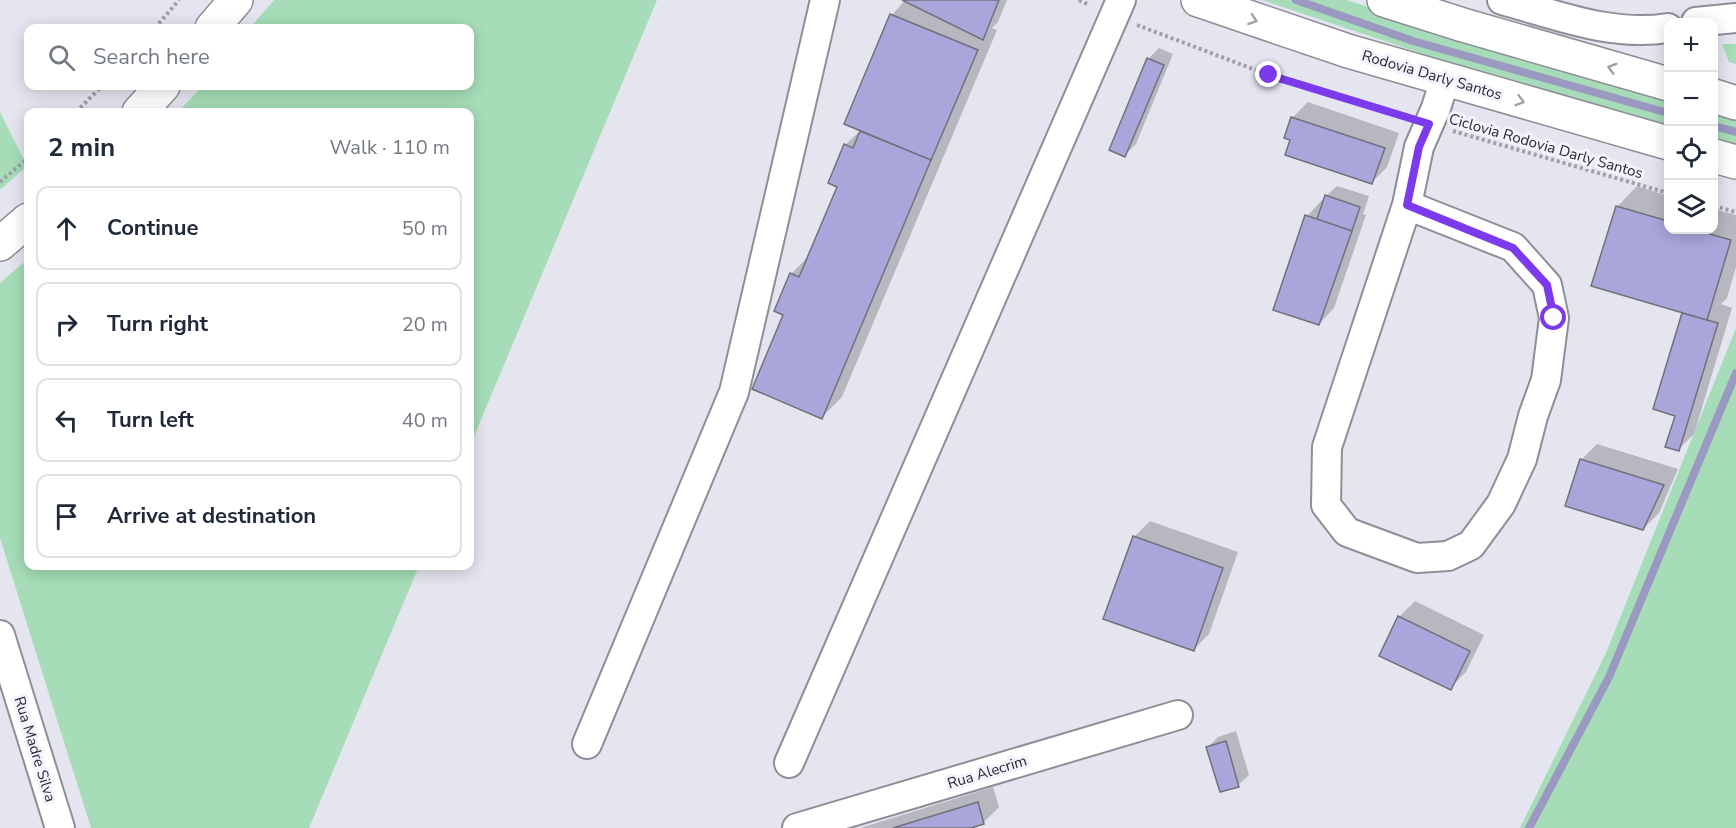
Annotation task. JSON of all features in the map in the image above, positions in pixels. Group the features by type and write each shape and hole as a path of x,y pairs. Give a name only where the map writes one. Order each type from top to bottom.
{"main road":[{"path":"215,24 236,0"},
{"name":"Rodovia Darly Santos","path":"1198,0 1339,48 1664,142"},
{"path":"1384,0 1463,26 1664,83"},
{"path":"143,108 159,90"},
{"path":"1718,98 1736,103"},
{"path":"1718,157 1736,162"},
{"path":"0,244 24,223"}],"street":[{"path":"587,744 734,392 825,0"},
{"path":"1502,0 1602,27 1626,31 1664,28"},
{"path":"789,763 1118,8"},
{"path":"1718,20 1736,18"},
{"path":"1407,205 1513,248 1547,285 1554,318 1546,380 1533,416 1522,459 1501,504 1471,544 1448,556 1417,558 1347,532 1326,505 1327,447 1407,205 1419,147 1445,79"},
{"name":"Rua Madre Silva","path":"0,635 53,826"},
{"name":"Rua Alecrim","path":"797,828 1178,715"}],"path":[{"path":"158,24 179,0"},
{"name":"Ciclovia Rodovia Darly Santos","path":"1079,0 1118,8 1206,52 1269,75 1664,192"},
{"path":"80,108 98,90"},
{"path":"0,182 24,161"},
{"path":"1718,207 1736,212"}],"green space":[{"path":"274,0 657,0 474,436 474,108 182,108 198,90 474,90 474,24 253,24"},
{"path":"1262,0 1347,0 1460,38 1664,96 1664,124 1453,64"},
{"path":"1722,44 1736,44 1736,64 1729,62"},
{"path":"1718,111 1736,116 1736,144 1718,139"},
{"path":"0,112 24,160 24,169 0,190"},
{"path":"24,262 24,570 417,570 309,828 91,828 0,538 0,283"},
{"path":"1736,328 1736,828 1520,828 1606,653"}],"building":[{"path":"902,0 999,0 983,40"},
{"path":"890,14 978,50 931,160 844,124"},
{"path":"1147,58 1164,65 1125,157 1109,150"},
{"path":"1291,117 1385,148 1372,184 1285,155 1290,140 1284,138"},
{"path":"860,131 931,160 822,419 752,389 783,315 774,311 790,273 799,277 837,187 828,183 844,144 853,148"},
{"path":"1325,195 1360,207 1352,231 1317,219"},
{"path":"1616,206 1664,220 1664,234 1710,234 1731,240 1707,320 1591,286"},
{"path":"1305,215 1352,231 1319,325 1273,310"},
{"path":"1682,313 1718,323 1679,451 1665,447 1675,416 1653,409"},
{"path":"1580,459 1664,485 1643,530 1565,506"},
{"path":"1133,536 1223,568 1194,651 1103,619"},
{"path":"1398,616 1470,651 1451,690 1379,656"},
{"path":"1226,741 1239,787 1220,792 1206,747"},
{"path":"978,802 984,824 971,828 893,828"}],"waterway":[{"path":"1296,0 1413,41 1664,112"},
{"path":"1718,127 1736,132"},
{"path":"1529,828 1609,677 1736,373"}],"route":[{"path":"1269,75 1429,124 1419,147 1407,205 1513,248 1547,285 1554,318"}]}
